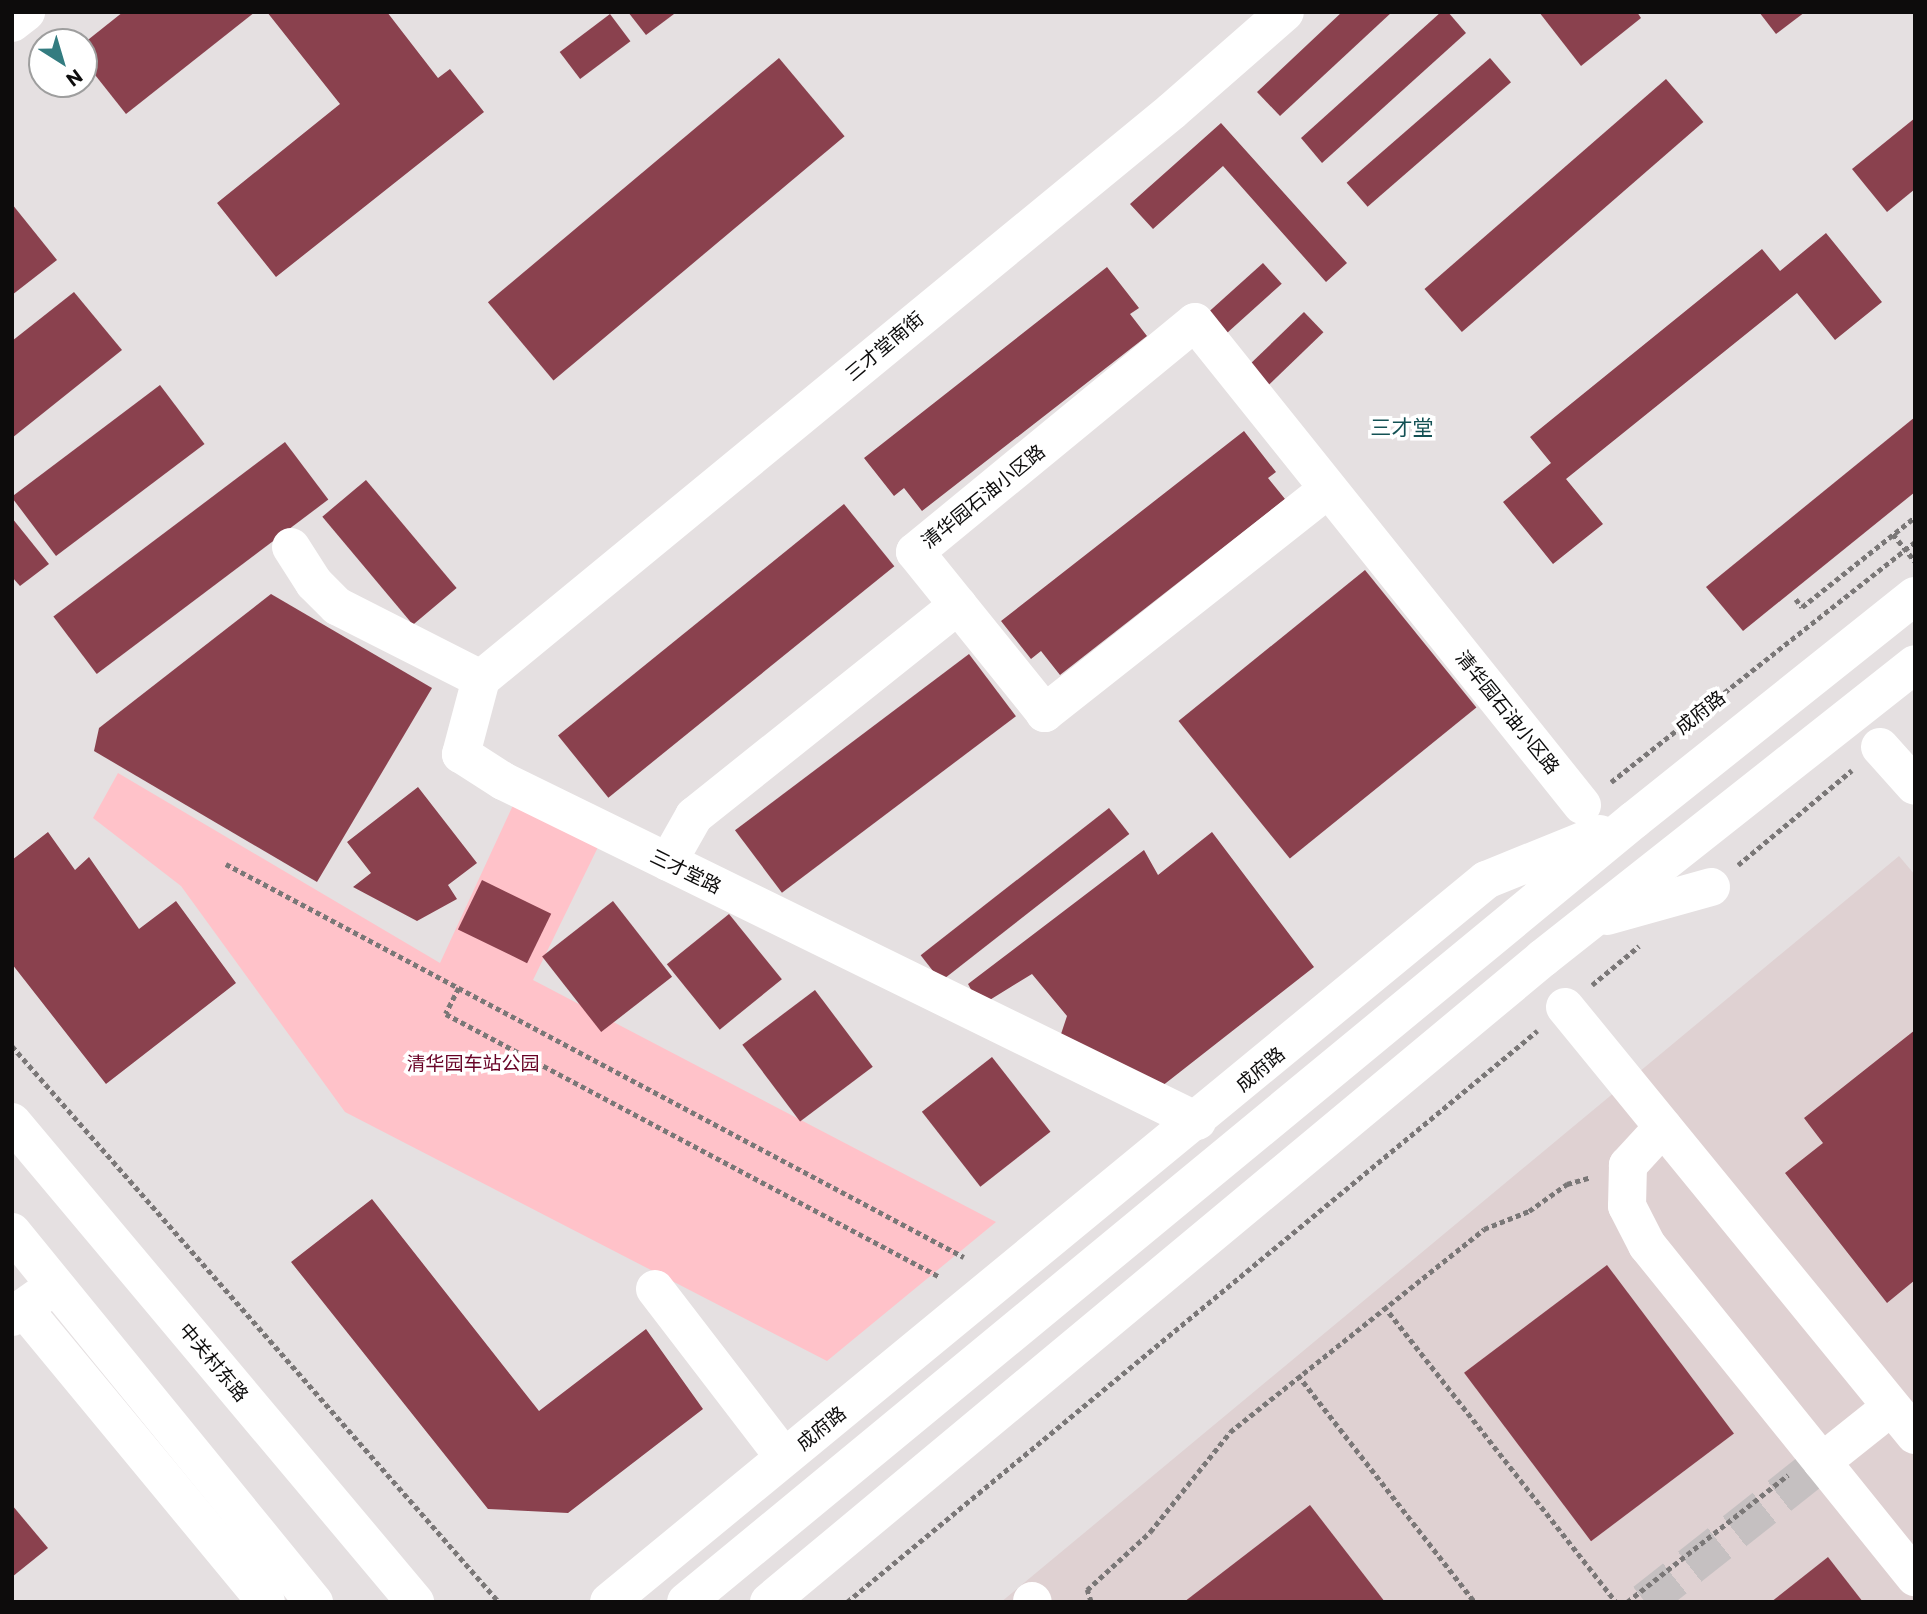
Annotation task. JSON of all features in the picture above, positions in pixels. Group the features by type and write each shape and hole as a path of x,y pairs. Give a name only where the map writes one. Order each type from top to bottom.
{"main road":[{"path":"12,23 26,12"},
{"name":"三才堂南街","path":"481,679 1172,111 1285,12"},
{"name":"清华园石油小区路","path":"1327,490 1045,713 915,552 1195,322 1582,805"},
{"path":"291,547 314,583 337,606 481,679"},
{"path":"687,1602 1634,820 1915,596"},
{"path":"668,862 694,816 958,606"},
{"path":"769,1602 1588,922 1915,664"},
{"name":"三才堂路","path":"481,679 461,754 503,781 1197,1121"},
{"path":"1897,744 1915,786"},
{"name":"成府路","path":"609,1602 1197,1121 1486,880 1634,820"},
{"path":"1588,922 1711,887"},
{"path":"1565,1007 1903,1421 1805,1468"},
{"name":"中关村东路","path":"12,1122 415,1602"},
{"path":"1663,1127 1629,1165 1627,1206 1647,1245 1805,1468 1915,1577"},
{"path":"12,1233 314,1602"},
{"path":"55,1286 18,1312 267,1602"},
{"path":"655,1289 784,1457"}],"path":[{"path":"1796,599 1802,607 1915,517"},
{"path":"1894,534 1915,561"},
{"name":"成府路","path":"1582,805 1915,542"},
{"path":"1711,887 1897,744"},
{"path":"226,864 964,1257"},
{"path":"847,1602 1648,939"},
{"path":"459,988 446,1014 940,1277"},
{"path":"12,1046 499,1602"},
{"path":"1091,1602 1087,1590 1150,1532 1230,1432 1298,1375 1484,1229 1529,1211 1567,1184 1629,1165"},
{"path":"1384,1306 1616,1602"},
{"path":"1298,1375 1475,1602"},
{"path":"1627,1602 1805,1468"}],"shaded area":[{"path":"1899,856 1915,875 1915,1602 1001,1602"}],"green space":[{"name":"清华园车站公园","path":"118,773 440,963 515,801 600,843 533,980 996,1222 827,1361 345,1112 181,886 93,818"}],"building":[{"path":"123,12 255,12 126,114 98,79 98,32"},
{"path":"267,12 387,12 438,78 450,69 484,112 276,277 217,203 340,104"},
{"path":"628,12 673,12 674,14 646,35"},
{"path":"1342,12 1392,12 1280,116 1257,92"},
{"path":"1441,12 1448,12 1466,33 1322,163 1301,138"},
{"path":"1539,12 1637,12 1641,18 1581,66"},
{"path":"1759,12 1805,12 1776,34"},
{"path":"610,14 630,41 580,79 560,52"},
{"path":"779,58 845,136 553,380 488,302"},
{"path":"1490,58 1511,82 1368,207 1347,183"},
{"path":"1666,79 1703,122 1462,332 1424,289"},
{"path":"1915,118 1915,189 1887,212 1852,169"},
{"path":"1221,123 1347,263 1326,282 1223,166 1153,229 1130,204"},
{"path":"12,204 57,260 12,295"},
{"path":"1826,233 1882,302 1835,340 1797,293 1566,479 1603,524 1553,564 1503,502 1551,463 1530,437 1762,249 1780,271"},
{"path":"1263,263 1282,284 1222,337 1204,317"},
{"path":"1107,267 1139,308 1130,314 1147,336 922,511 904,488 894,496 864,458"},
{"path":"74,292 122,350 12,438 12,341"},
{"path":"1304,312 1323,332 1266,388 1246,368"},
{"path":"160,385 205,444 56,556 12,497"},
{"path":"1915,417 1915,492 1743,631 1706,587"},
{"path":"1244,431 1276,472 1268,478 1285,499 1060,675 1041,651 1031,659 1001,621"},
{"path":"285,442 328,500 97,674 53,617"},
{"path":"366,480 457,588 413,625 322,517"},
{"path":"844,504 894,566 608,798 558,736"},
{"path":"12,518 49,564 20,586 12,577"},
{"path":"1365,570 1476,708 1290,859 1178,721"},
{"path":"271,594 432,688 317,882 94,751 99,728"},
{"path":"969,654 1016,716 782,893 735,830"},
{"path":"418,787 477,863 448,885 457,899 417,921 353,887 371,873 347,842"},
{"path":"1109,808 1129,834 941,981 921,955"},
{"path":"48,832 75,870 89,857 139,929 176,901 236,983 106,1084 12,964 12,860"},
{"path":"1212,832 1314,967 1157,1090 1059,1040 1067,1016 1032,974 980,1006 968,984 1144,850 1158,875"},
{"path":"482,880 551,914 527,963 458,929"},
{"path":"613,901 672,977 601,1032 542,956"},
{"path":"729,914 782,979 720,1030 667,964"},
{"path":"815,990 873,1067 800,1121 742,1045"},
{"path":"1915,1030 1915,1280 1887,1303 1785,1173 1823,1143 1804,1118"},
{"path":"992,1057 1050,1132 980,1187 922,1112"},
{"path":"372,1199 539,1411 646,1329 703,1409 568,1513 488,1509 291,1262"},
{"path":"1607,1265 1734,1434 1591,1541 1464,1373"},
{"path":"12,1505 48,1548 12,1577"},
{"path":"1310,1505 1385,1602 1184,1602"},
{"path":"1828,1557 1863,1602 1771,1602"}],"tunnel":[{"path":"1645,1602 1822,1462"}],"district":[{"name":"三才堂","path":"1402,427"}]}
